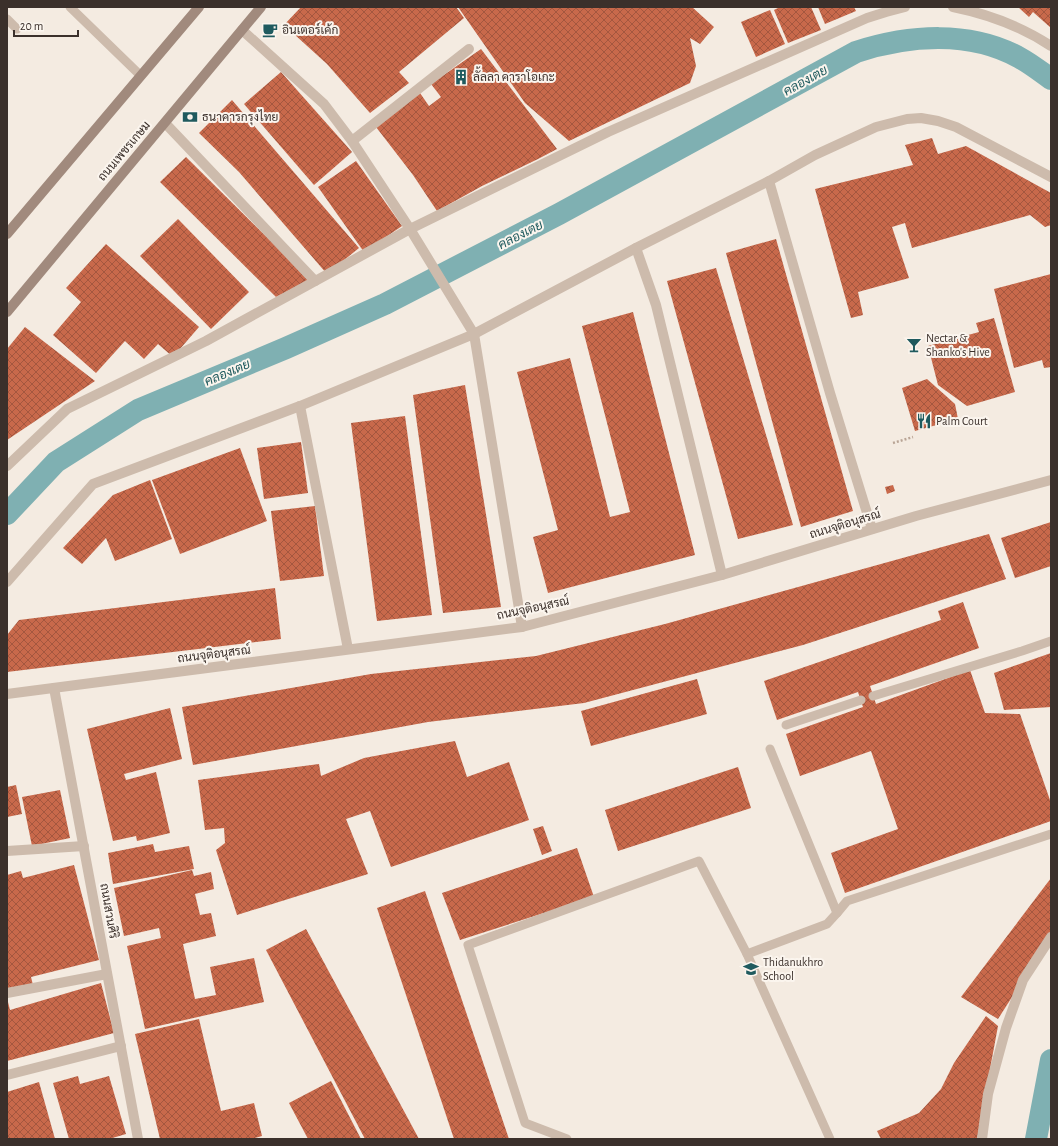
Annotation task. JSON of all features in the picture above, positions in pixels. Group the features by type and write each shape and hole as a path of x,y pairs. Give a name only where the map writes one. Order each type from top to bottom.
{"main road":[{"path":"7,234 199,7"},
{"name":"ถนนเพชรเกษม","path":"7,312 261,7"}],"street":[{"path":"7,466 67,409 206,341 410,229 608,132 867,18 904,7"},
{"path":"954,7 1002,21 1051,46"},
{"path":"242,30 324,104 352,141 410,229 474,334 522,627"},
{"path":"352,141 469,49"},
{"path":"7,582 93,484 300,406 474,334 636,248 769,181 815,156 876,127 906,119 921,118 938,121 956,127 1051,177"},
{"path":"165,122 315,281"},
{"path":"769,181 830,393 872,529"},
{"path":"636,248 656,305 722,575"},
{"path":"300,406 348,649"},
{"name":"ถนนจุติอนุสรณ์","path":"7,694 522,627 722,575 872,529 1051,480"},
{"name":"ถนนสวนศิริ","path":"54,688 138,1139"},
{"path":"7,851 84,846"},
{"path":"982,1139 988,1094 1006,1028 1023,980 1051,937"},
{"path":"7,993 107,974"},
{"path":"7,1075 121,1046"}],"lane":[{"path":"70,7 140,75"},
{"path":"7,19 17,29"},
{"path":"873,696 1022,651 1051,640"},
{"path":"786,725 861,700"},
{"path":"770,749 837,913"},
{"path":"747,954 827,924 847,901 1051,834"},
{"path":"567,1139 525,1123 468,945 699,861 747,954 830,1139"}],"path":[{"path":"893,443 914,437"}],"building":[{"path":"301,7 456,7 464,18 399,72 409,83 370,113 327,64 284,25"},
{"path":"458,7 692,7 714,27 700,44 690,38 696,66 690,83 569,141 525,103"},
{"path":"780,7 811,7 821,30 788,43 774,10"},
{"path":"818,7 854,7 856,11 825,24"},
{"path":"1018,7 1051,7 1051,28 1033,12 1029,17"},
{"path":"770,10 785,44 756,57 741,22"},
{"path":"481,49 557,149 482,186 437,211 413,175 376,127 420,93 429,106 441,97 431,84"},
{"path":"281,72 352,152 314,185 244,104"},
{"path":"232,100 359,248 327,274 239,172 199,133"},
{"path":"932,138 938,154 966,146 1051,193 1051,225 1045,227 1030,215 912,248 905,223 892,227 909,278 858,292 863,315 851,318 815,189 913,165 905,145"},
{"path":"186,157 310,280 276,297 160,182"},
{"path":"356,161 402,226 364,252 318,187"},
{"path":"178,219 249,292 211,329 140,256"},
{"path":"776,239 853,511 801,527 726,253"},
{"path":"106,244 199,327 173,357 158,344 144,359 125,341 96,373 53,335 81,302 66,288"},
{"path":"716,268 793,525 738,539 667,281"},
{"path":"1051,274 1051,367 1044,368 1042,360 1014,368 994,289"},
{"path":"633,312 695,555 548,593 533,537 558,530 517,372 570,358 610,517 630,512 582,326"},
{"path":"994,318 1015,392 967,406 938,385 928,346 979,332 976,323"},
{"path":"25,327 95,381 7,440 7,349"},
{"path":"927,379 955,404 958,419 915,431 902,388"},
{"path":"465,385 501,607 443,613 413,395"},
{"path":"405,416 432,615 377,621 351,423"},
{"path":"301,442 308,493 264,499 257,448"},
{"path":"240,448 267,521 180,554 152,480"},
{"path":"150,480 172,539 115,561 106,538 82,564 63,548 113,495"},
{"path":"893,485 895,491 887,494 885,487"},
{"path":"315,506 324,576 280,581 271,511"},
{"path":"1051,522 1051,566 1015,578 1001,538"},
{"path":"989,534 1006,579 803,645 584,703 428,722 193,765 182,707 371,674 536,656 665,624"},
{"path":"275,588 281,639 7,672 7,635 19,620"},
{"path":"963,602 979,648 870,686 876,704 970,670 985,713 1020,714 1051,803 1051,821 845,893 831,853 898,829 871,751 800,776 786,734 863,707 858,692 777,720 764,681 941,620 938,611"},
{"path":"1051,653 1051,707 1004,710 994,673"},
{"path":"697,679 707,714 591,746 581,711"},
{"path":"170,708 182,759 124,774 126,780 156,772 170,833 137,841 136,836 113,841 87,729"},
{"path":"455,741 467,777 509,762 529,820 391,867 370,811 346,819 368,874 237,915 216,850 225,843 224,828 205,830 198,780 319,764 321,776 364,758"},
{"path":"738,767 751,808 618,851 605,810"},
{"path":"16,785 22,814 7,817 7,787"},
{"path":"60,790 70,838 32,846 22,797"},
{"path":"543,826 552,851 542,855 533,829"},
{"path":"153,844 155,852 189,846 194,869 113,884 108,853"},
{"path":"577,848 594,897 460,940 442,893"},
{"path":"74,865 99,960 31,977 33,985 7,991 7,875 21,871 23,878"},
{"path":"192,870 194,876 211,872 214,889 195,894 200,915 211,913 216,936 183,944 195,999 216,995 210,967 254,958 264,1002 145,1029 127,946 161,938 159,928 124,936 114,888"},
{"path":"1051,878 1051,936 998,1019 961,997"},
{"path":"425,891 509,1139 454,1139 377,908"},
{"path":"306,929 419,1139 365,1139 266,950"},
{"path":"101,983 114,1033 7,1061 7,1002 10,1010"},
{"path":"986,1016 998,1026 977,1139 881,1139 877,1131 919,1113 941,1089 954,1063"},
{"path":"199,1019 221,1111 254,1103 262,1136 251,1139 160,1139 135,1034"},
{"path":"78,1076 80,1084 109,1076 126,1134 109,1139 69,1139 53,1083"},
{"path":"331,1081 361,1139 308,1139 289,1103"},
{"path":"39,1082 55,1139 7,1139 7,1092"}],"waterway":[{"name":"คลองเตย","path":"7,514 56,462 138,410 286,348 385,304 559,214 856,52 876,46 918,39 960,39 1001,49 1024,60 1051,79"},
{"name":"คลองเตย","path":"1036,1139 1051,1060"}],"place":[{"name":"อินเตอร์เค้ก","path":"270,30"},
{"name":"ลั้ลลา คาราโอเกะ","path":"461,77"},
{"name":"ธนาคารกรุงไทย","path":"190,117"},
{"name":"Nectar & Shanko's Hive","path":"914,345"},
{"name":"Palm Court","path":"924,421"},
{"name":"Thidanukhro School","path":"751,969"}]}
